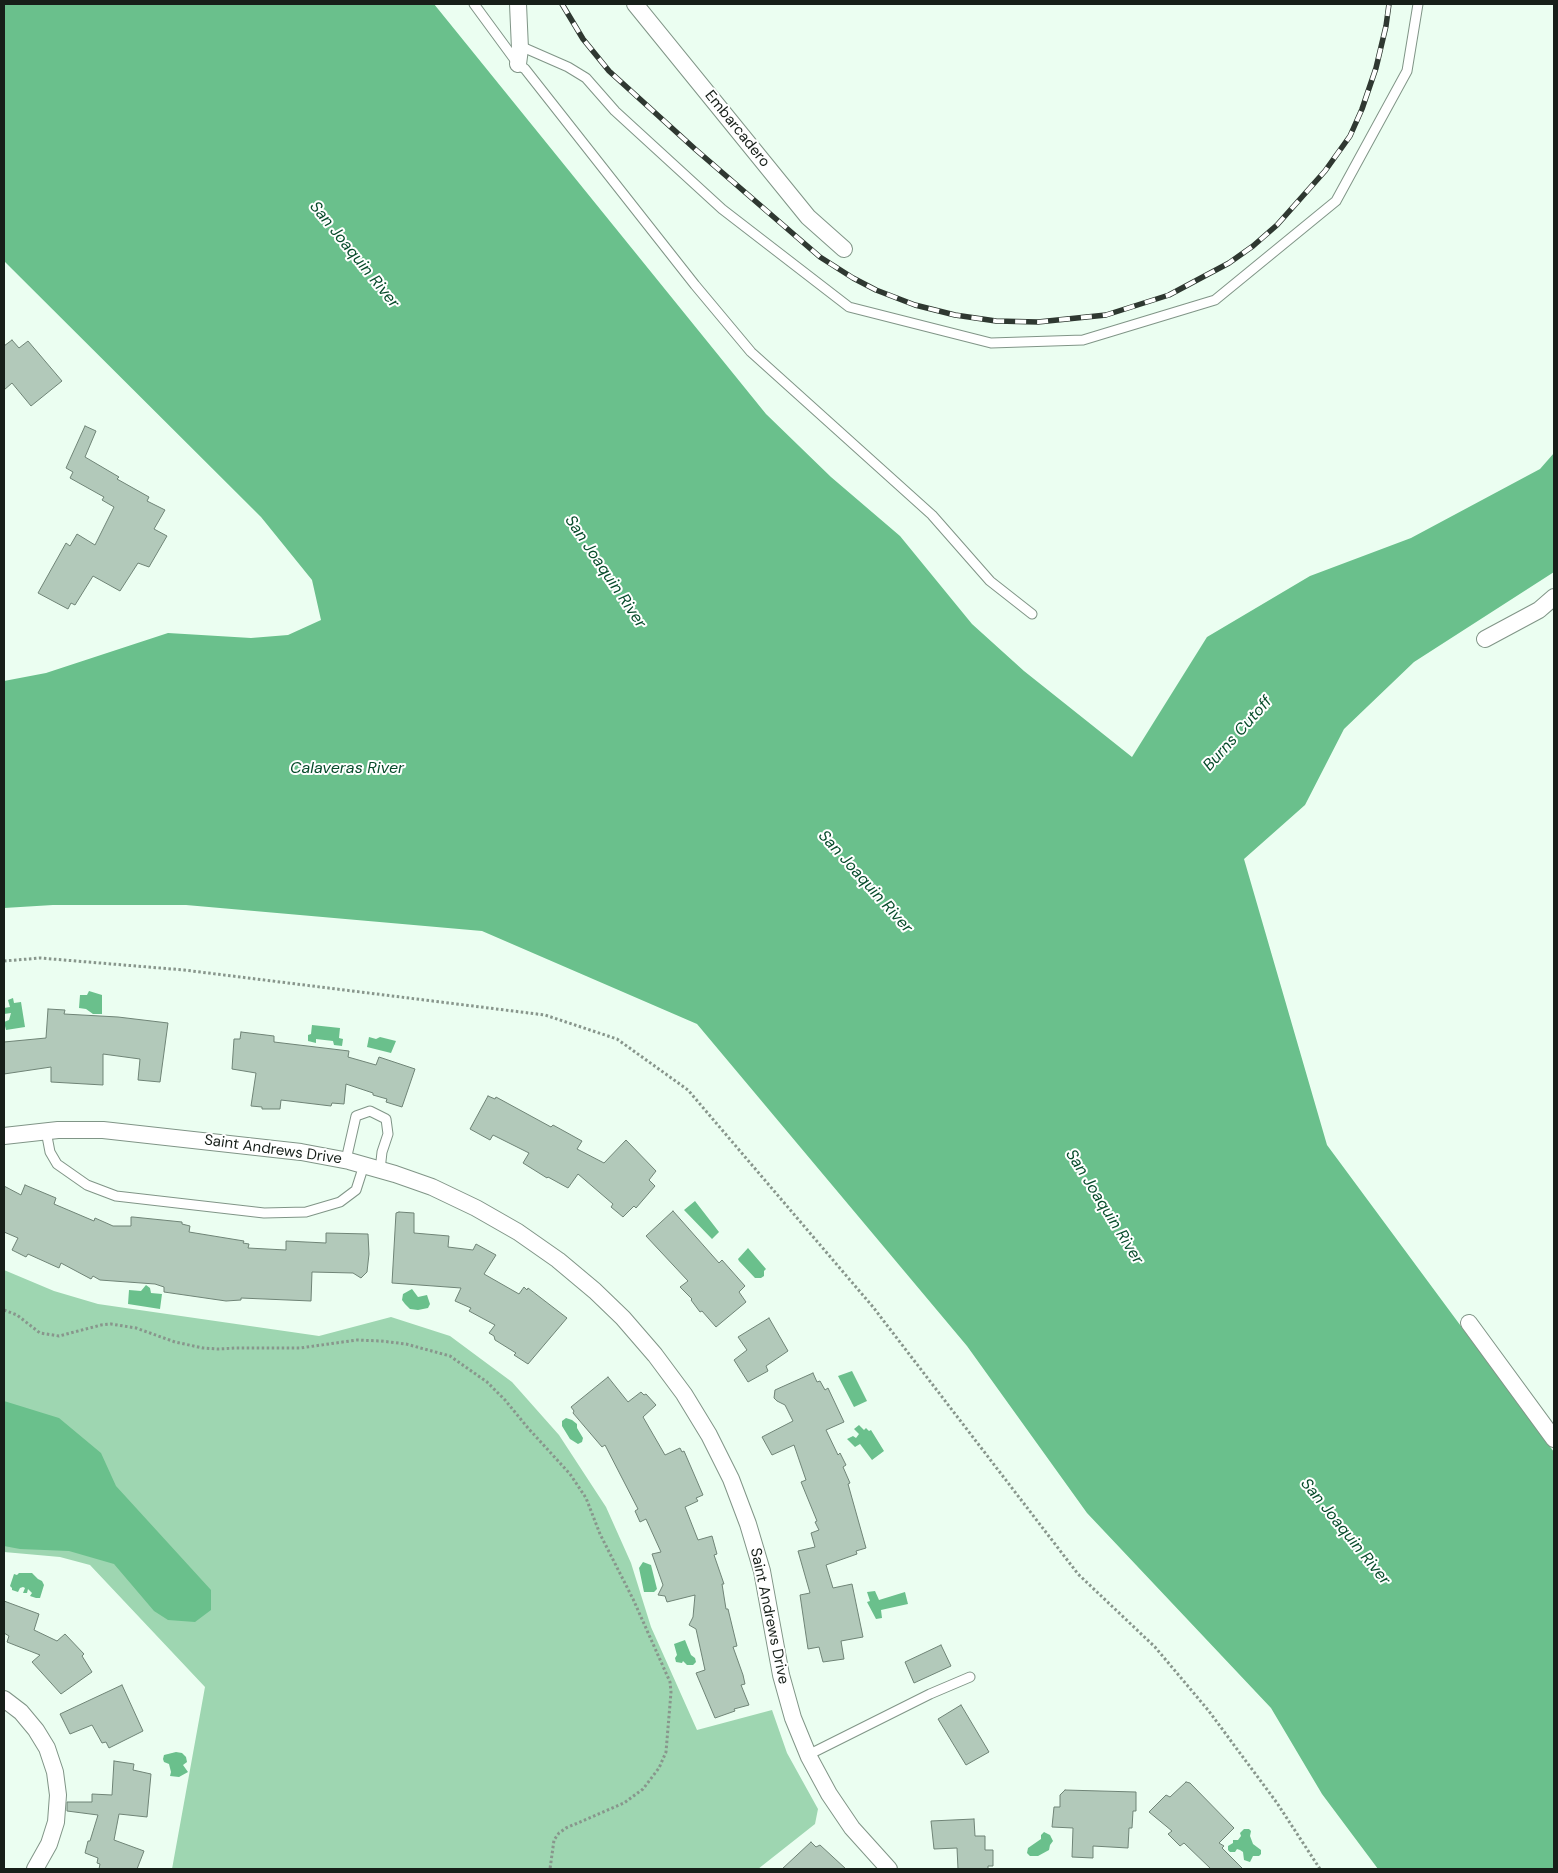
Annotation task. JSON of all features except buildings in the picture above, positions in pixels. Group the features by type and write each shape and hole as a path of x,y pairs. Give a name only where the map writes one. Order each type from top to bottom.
{"street":[{"path":"518,4 520,46 518,64"},
{"name":"Embarcadero","path":"635,4 808,217 844,250"},
{"path":"1485,639 1539,610 1554,598"},
{"name":"Saint Andrews Drive","path":"4,1136 46,1131 103,1130 301,1152 346,1160 432,1187 476,1208 518,1232 558,1260 595,1291 623,1318 655,1354 684,1394 709,1435 731,1479 748,1524 762,1571 781,1675 793,1718 808,1755 829,1794 852,1828 889,1869"},
{"path":"1469,1323 1554,1439"},
{"path":"4,1699 21,1712 36,1730 47,1748 55,1772 58,1795 56,1822 49,1844 35,1869"}],"lane":[{"path":"474,4 518,64 525,69 695,285 751,352 932,515 990,581 1032,614"},
{"path":"520,46 568,67 586,78 615,110 722,209 849,308 991,343 1083,340 1215,300 1336,201 1407,71 1418,4"},
{"path":"46,1131 50,1152 57,1164 86,1185 116,1196 264,1213 306,1212 340,1202 356,1190 382,1152 388,1134 386,1119 370,1111 356,1116 346,1160"},
{"path":"808,1755 930,1694 970,1677"}],"path":[{"path":"4,961 40,958 184,970 545,1015 617,1040 688,1090 873,1308 1078,1574 1155,1647 1208,1710 1277,1803 1320,1869"},
{"path":"4,1310 17,1314 40,1333 58,1336 101,1324 111,1324 136,1328 175,1342 218,1350 236,1348 300,1348 357,1340 406,1344 450,1356 487,1382 505,1400 570,1474 586,1498 600,1534 633,1599 670,1682 671,1692 666,1752 659,1768 643,1789 624,1803 566,1828 559,1833 554,1840 550,1869"}],"shaded area":[{"path":"4,1270 54,1291 98,1304 319,1336 391,1317 450,1336 512,1382 559,1435 606,1507 631,1563 651,1627 697,1730 772,1710 787,1753 818,1809 815,1824 758,1869 172,1869 205,1687 90,1565 60,1557 4,1552"}],"water":[{"path":"4,4 434,4 766,414 831,477 900,536 972,624 1024,671 1132,757 1207,637 1310,576 1411,538 1540,469 1554,453 1554,572 1414,662 1344,729 1305,805 1244,859 1327,1145 1554,1452 1554,1869 1378,1869 1322,1794 1271,1708 1087,1513 967,1346 697,1024 482,931 186,905 53,905 4,908 4,681 46,673 168,633 251,638 288,635 321,620 312,580 261,517 4,261"},
{"path":"89,991 102,995 102,1014 93,1014 86,1009 79,1008 80,995 87,995"},
{"path":"13,998 14,1003 21,1002 25,1027 6,1030 4,1022 9,1020 11,1013 4,1014 4,1008 10,1007 8,1000"},
{"path":"312,1025 340,1028 339,1038 343,1039 342,1046 334,1045 333,1041 316,1039 316,1043 308,1041"},
{"path":"369,1037 376,1039 380,1037 396,1041 391,1053 367,1047"},
{"path":"695,1201 719,1232 712,1239 684,1210"},
{"path":"748,1248 766,1269 764,1276 761,1278 755,1278 738,1259"},
{"path":"146,1285 150,1288 151,1293 162,1294 160,1309 128,1304 129,1290 141,1291"},
{"path":"412,1289 418,1297 427,1295 430,1304 428,1308 410,1309 405,1304 402,1300 403,1294"},
{"path":"852,1371 867,1401 854,1407 838,1376"},
{"path":"4,1401 59,1418 101,1453 116,1486 211,1590 211,1610 195,1622 168,1620 154,1611 114,1564 69,1551 20,1549 4,1546"},
{"path":"566,1418 577,1424 577,1428 583,1438 582,1442 578,1444 570,1439 562,1426 562,1421"},
{"path":"859,1425 864,1430 866,1428 869,1431 871,1430 884,1451 872,1460 860,1444 855,1447 847,1439 853,1436 856,1438 859,1434 854,1429"},
{"path":"643,1562 651,1565 657,1589 654,1592 644,1592 639,1568"},
{"path":"19,1573 32,1573 42,1581 44,1585 40,1598 30,1596 32,1593 28,1589 27,1593 23,1593 25,1588 23,1587 18,1592 12,1590 10,1586 14,1574 17,1575"},
{"path":"875,1591 879,1600 905,1592 908,1604 881,1610 882,1618 876,1619 867,1602 870,1601 867,1592"},
{"path":"685,1640 691,1655 695,1658 696,1662 693,1665 687,1665 683,1661 682,1663 676,1662 675,1658 677,1655 674,1644"},
{"path":"176,1752 182,1753 186,1757 187,1762 183,1765 188,1772 179,1777 170,1776 169,1764 164,1762 163,1759 164,1755"},
{"path":"1244,1829 1251,1831 1250,1836 1253,1844 1261,1850 1261,1854 1253,1856 1250,1862 1244,1860 1243,1852 1240,1850 1237,1849 1235,1852 1230,1852 1228,1850 1228,1846 1233,1843 1233,1840 1238,1840 1241,1836 1240,1833"},
{"path":"1044,1832 1050,1835 1053,1841 1049,1850 1038,1856 1030,1856 1027,1853 1028,1848 1041,1839 1041,1835"}],"railway":[{"path":"562,4 583,39 609,71 695,149 820,257 876,290 915,305 955,315 996,321 1038,322 1106,315 1169,295 1229,263 1253,246 1277,225 1325,171 1350,136 1362,109 1376,68 1389,4"}],"water label":[{"name":"San Joaquin River","path":"354,255"},
{"name":"San Joaquin River","path":"605,572"},
{"name":"Burns Cutoff","path":"1238,734"},
{"name":"Calaveras River","path":"347,769"},
{"name":"San Joaquin River","path":"865,882"},
{"name":"San Joaquin River","path":"1104,1207"},
{"name":"San Joaquin River","path":"1345,1532"}]}
